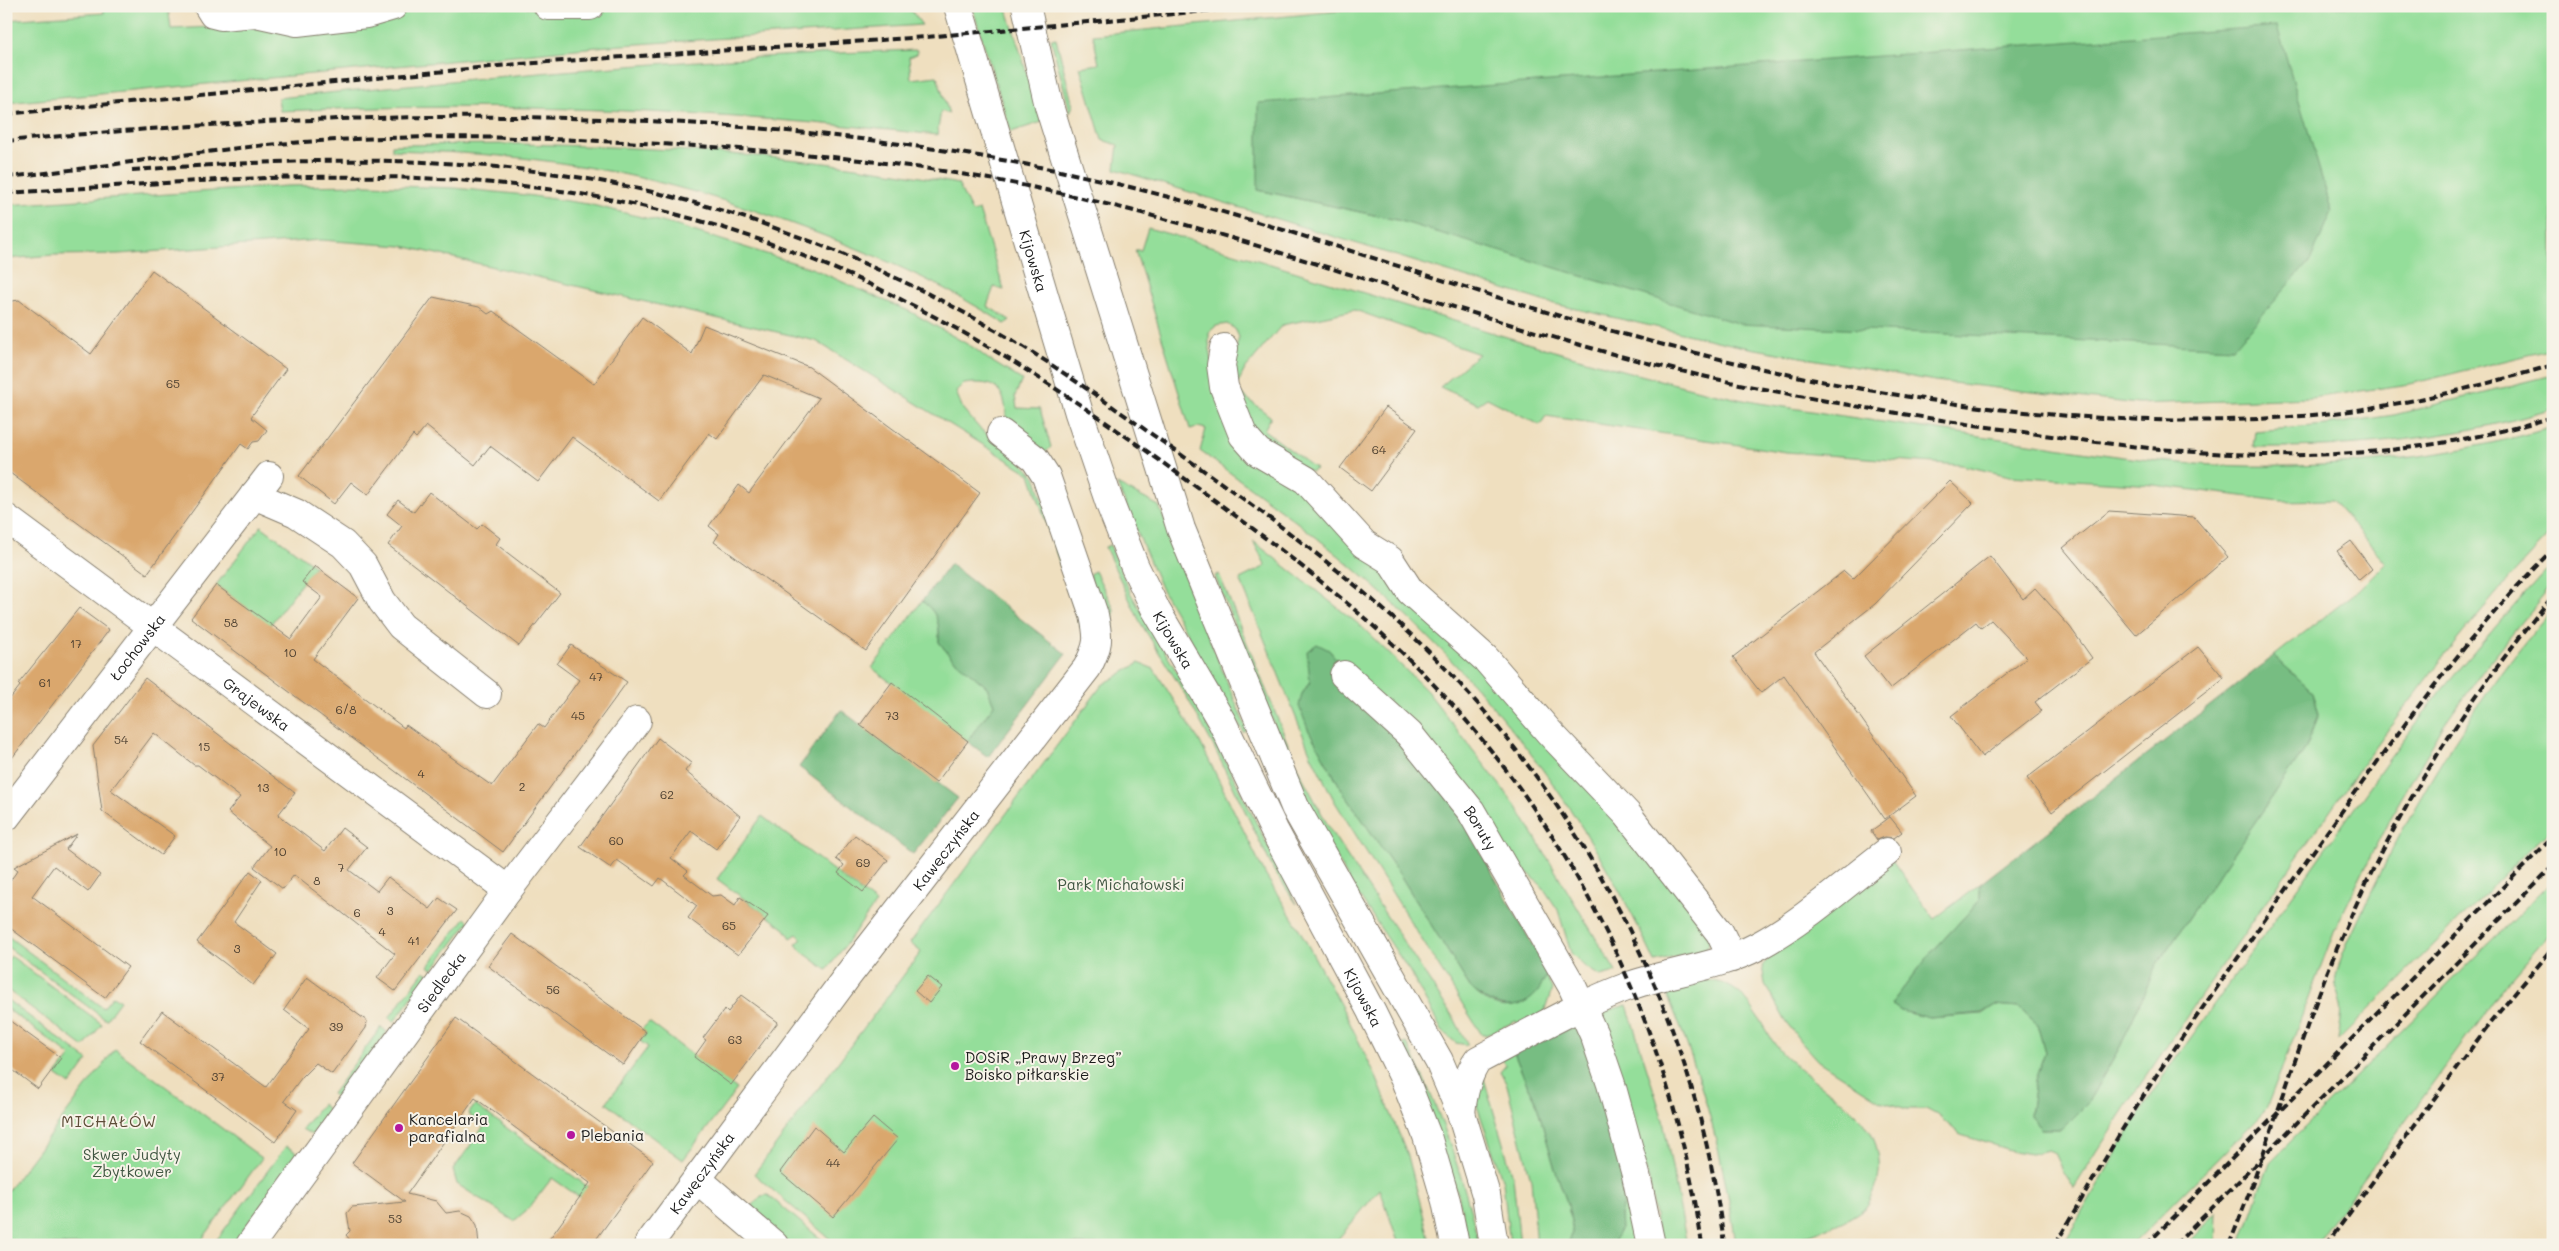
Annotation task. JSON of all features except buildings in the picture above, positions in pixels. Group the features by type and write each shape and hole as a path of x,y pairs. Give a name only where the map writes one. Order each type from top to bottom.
{"street":[{"path":"208,6 213,14 220,16 256,13 297,22 366,14 393,6"},
{"path":"548,6 590,6"},
{"name":"Kijowska","path":"958,6 1079,413 1110,504 1135,567 1156,610 1222,722 1274,830 1367,1003 1405,1080 1427,1136 1446,1201 1456,1245"},
{"path":"1026,6 1049,106 1181,529 1296,807 1426,1037 1461,1113 1486,1195 1494,1245"},
{"path":"1224,348 1221,365 1224,387 1243,436 1258,452 1306,480 1364,544 1390,560 1410,591 1486,659 1549,732 1627,814 1720,933 1732,958"},
{"name":"Kawęczyńska","path":"648,1245 849,974 1087,668 1097,648 1098,636 1094,615 1046,476 1036,459 1001,433"},
{"name":"Łochowska","path":"7,813 262,486 296,513 342,544 363,565 382,602 402,626 487,694"},
{"name":"Grajewska","path":"6,518 508,890"},
{"name":"Boruty","path":"1344,675 1409,734 1471,811 1582,1007 1595,1037 1625,1129 1651,1245"},
{"name":"Siedlecka","path":"250,1245 508,890 636,721"},
{"path":"1461,1113 1466,1084 1478,1060 1582,1007 1632,985 1732,958 1779,934 1886,852"},
{"path":"1426,1037 1460,1056 1478,1060"},
{"path":"697,1179 774,1245"}],"green space":[{"path":"103,6 168,6 171,29 231,26 287,30 411,6 524,6 545,12 593,12 625,6 908,6 922,25 608,46 6,103 6,20 104,13"},
{"path":"972,6 1006,6 1042,122 1011,132"},
{"path":"1391,6 2553,6 2553,349 2410,384 2311,398 2138,404 1935,381 1739,346 1546,302 1115,169 1118,145 1102,140 1080,67 1099,64 1093,35","holes":["1258,190 2233,348 1397,220"]},
{"path":"2277,26 2332,212 2310,261 2233,348 1740,324 1397,220 1258,190 1258,103"},
{"path":"1056,38 1073,106 1070,112 1051,39"},
{"path":"917,50 917,54 909,57 911,79 937,76 949,114 941,111 937,135 773,120 609,110 445,107 280,111 278,98 597,68 757,57"},
{"path":"519,144 684,151 794,160 904,174 958,184 972,212 979,210 1004,290 994,287 987,306 1010,320 1005,324 943,288 901,267 857,249 771,216 674,186 607,171 528,159 483,154 392,150 392,145"},
{"path":"368,185 454,188 526,195 588,204 674,225 814,269 911,312 974,348 1022,380 1015,396 1017,408 1040,409 1051,447 1045,453 1006,425 1005,404 999,390 993,386 976,383 964,384 956,392 963,409 980,429 1006,447 1035,476 1085,629 1083,634 1030,474 816,341 402,246 321,240 118,254 54,255 6,259 6,205 287,186"},
{"path":"1148,228 1222,249 1515,340 1663,381 1738,399 2098,454 2228,466 2322,465 2415,457 2508,439 2553,427 2553,531 2481,611 2382,738 2180,1027 2074,1188 2066,1177 2055,1153 2048,1150 2031,1154 2013,1151 1961,1135 1937,1115 1926,1109 1907,1109 1880,1101 1818,1061 1785,1020 1765,984 1762,966 1776,950 1892,860 1934,919 1980,884 1980,900 1931,953 1891,1004 1901,1011 1930,1018 1982,1014 1995,1005 2019,1007 2037,1024 2045,1052 2035,1080 2030,1116 2041,1129 2062,1129 2087,1104 2121,1045 2157,964 2306,748 2319,715 2313,692 2274,656 2359,590 2386,563 2332,500 2281,501 2154,485 2010,476 1961,465 1786,452 1546,416 1540,425 1487,398 1478,404 1440,387 1479,354 1355,310 1282,325 1245,369 1235,389 1271,417 1264,430 1316,469 1311,472 1266,452 1254,443 1244,428 1233,406 1228,379 1239,337 1235,329 1227,324 1216,326 1209,332 1209,343 1217,391 1233,430 1247,450 1263,463 1301,482 1365,553 1472,655 1596,789 1702,917 1710,934 1708,946 1705,950 1655,962 1625,901 1557,789 1477,688 1384,595 1333,551 1200,451 1206,429 1198,427 1190,429 1135,250 1141,250"},
{"path":"2553,375 2553,409 2479,428 2404,440 2329,446 2253,447 2255,431 2326,425 2394,415"},
{"path":"1117,484 1159,506 1205,628 1247,730 1244,733 1161,588"},
{"path":"261,526 315,566 270,625 216,585"},
{"path":"1253,541 1361,626 1427,691 1517,807 1616,972 1600,976 1584,966 1571,953 1558,910 1542,886 1509,855 1415,728 1338,661 1329,650 1302,694 1308,729 1342,790 1400,875 1470,987 1481,997 1502,1006 1521,1003 1538,988 1546,976 1552,989 1544,1013 1519,1027 1516,1021 1486,1035 1482,1035 1335,802 1311,755 1240,579 1266,566"},
{"path":"1110,545 1131,594 1204,718 1297,904 1274,871 1214,747 1188,699 1140,622 1105,547"},
{"path":"2553,563 2553,584 2482,671 2444,725 2388,821 2335,929 2266,1110 2132,1245 2063,1245 2162,1078 2390,758 2441,691"},
{"path":"950,564 1066,654 988,757 967,741 994,705 987,687 950,656 939,642 939,629 936,618 931,609 922,601"},
{"path":"1095,571 1114,609 1112,642 1089,574"},
{"path":"1219,574 1298,769 1332,833 1455,1020 1468,1045 1456,1043 1442,1031 1410,972 1351,884 1320,829 1289,762 1215,576"},
{"path":"922,601 931,609 936,618 939,629 939,642 950,656 987,687 994,705 967,741 872,668"},
{"path":"2553,609 2553,826 2338,1040 2342,1014 2336,984 2338,968 2387,860 2450,748 2499,677"},
{"path":"1317,644 1329,650 1338,661 1330,673 1377,715 1453,803 1549,974 1536,994 1528,1001 1520,1005 1502,1006 1485,999 1470,987 1400,875 1342,790 1308,729 1299,706 1302,694 1310,682 1307,651"},
{"path":"2274,656 2313,692 2319,715 2306,748 2157,964 2121,1045 2087,1104 2062,1129 2041,1129 2030,1116 2035,1080 2045,1052 2037,1024 2019,1007 1995,1005 1982,1013 1930,1018 1901,1011 1891,1004 1931,953 1980,900 1980,884"},
{"name":"Park Michałowski","path":"1139,663 1154,669 1200,742 1266,876 1298,927 1346,1015 1377,1079 1408,1156 1431,1245 1399,1245 1380,1189 1333,1245 837,1245 754,1174 921,952 910,943 1102,685"},
{"path":"841,710 958,798 913,854 799,767"},
{"path":"762,816 876,903 827,970 801,951 796,944 802,939 797,934 791,938 785,929 717,879"},
{"path":"2553,880 2553,930 2503,988 2315,1245 2241,1245 2270,1162"},
{"path":"465,918 469,922 433,969 428,966"},
{"path":"9,937 103,1008 113,996 120,1001 106,1020 9,948 6,951"},
{"path":"11,956 102,1024 84,1047 6,989 6,962"},
{"path":"424,971 429,974 394,1022 389,1018"},
{"path":"1703,980 1733,988 1743,997 1785,1056 1839,1099 1864,1122 1878,1151 1879,1173 1877,1183 1866,1207 1842,1222 1797,1239 1798,1245 1736,1245 1725,1180 1710,1116 1690,1053 1666,992"},
{"path":"6,999 88,1060 70,1085 56,1075 71,1056 6,1008"},
{"path":"1627,1005 1663,1120 1687,1245 1660,1245 1649,1180 1604,1024 1602,1012"},
{"path":"649,1022 737,1089 683,1160 606,1103 648,1047 640,1041 646,1033 642,1029"},
{"path":"1575,1024 1583,1027 1631,1187 1624,1199 1620,1215 1621,1229 1611,1245 1567,1245 1573,1233 1568,1205 1555,1169 1535,1099 1514,1053"},
{"path":"381,1027 387,1032 338,1099 332,1094"},
{"path":"1407,1043 1430,1092 1449,1141 1466,1192 1479,1245 1469,1245 1458,1194 1403,1044"},
{"name":"Skwer Judyty Zbytkower","path":"115,1049 262,1158 198,1245 6,1245 6,1193"},
{"path":"1514,1053 1535,1099 1555,1169 1568,1205 1573,1233 1567,1245 1537,1245 1531,1180 1507,1085 1500,1072 1506,1065 1502,1059"},
{"path":"1482,1072 1513,1177 1520,1245 1510,1245 1503,1182 1474,1097"},
{"path":"322,1104 329,1110 312,1135 302,1129"},
{"path":"475,1105 591,1189 582,1199 552,1178 529,1208 514,1221 457,1184 453,1170 484,1126 468,1114"},
{"path":"286,1146 299,1154 232,1245 213,1245"},
{"path":"1631,1187 1643,1245 1611,1245 1620,1229 1620,1215 1624,1199"},
{"path":"768,1195 828,1245 790,1245 749,1210 761,1196"},
{"path":"2217,1212 2216,1245 2187,1245"}],"railway":[{"path":"6,114 519,64 926,37 1259,6"},
{"path":"6,141 268,122 400,117 532,117 664,122 795,132 925,148 1055,170 1178,200 1300,235 1543,311 1637,338 1733,362 1830,383 1929,400 2029,412 2128,419 2227,420 2324,414 2440,395 2553,365"},
{"path":"6,177 266,145 388,138 472,137 599,141 816,155 947,172 1066,195 1218,234 1516,326 1646,363 1757,388 1981,426 2169,450 2296,455 2360,453 2424,446 2488,434 2553,417"},
{"path":"132,170 262,163 391,161 519,169 583,178 648,191 697,203 793,234 886,273 931,295 1019,344 1072,379 1263,513 1363,592 1426,649 1484,710 1536,777 1584,848 1625,922 1660,999 1689,1079 1710,1162 1724,1245"},
{"path":"6,193 247,179 327,177 487,182 566,192 646,207 717,226 786,249 852,276 916,307 978,341 1039,378 1213,499 1345,601 1435,686 1494,754 1546,827 1592,904 1630,985 1662,1069 1686,1156 1702,1245"},
{"path":"2055,1245 2156,1076 2353,795 2462,650 2521,582 2553,549"},
{"path":"2229,1245 2323,983 2359,899 2382,852 2406,807 2460,719 2553,596"},
{"path":"2146,1245 2553,837"},
{"path":"2175,1245 2553,866"},
{"path":"2326,1245 2490,1023 2553,948"}],"place":[{"name":"DOSiR „Prawy Brzeg” Boisko piłkarskie","path":"955,1066"},
{"name":"Kancelaria parafialna","path":"399,1128"},
{"name":"Plebania","path":"571,1135"}],"district":[{"name":"MICHAŁÓW","path":"109,1120"}]}
